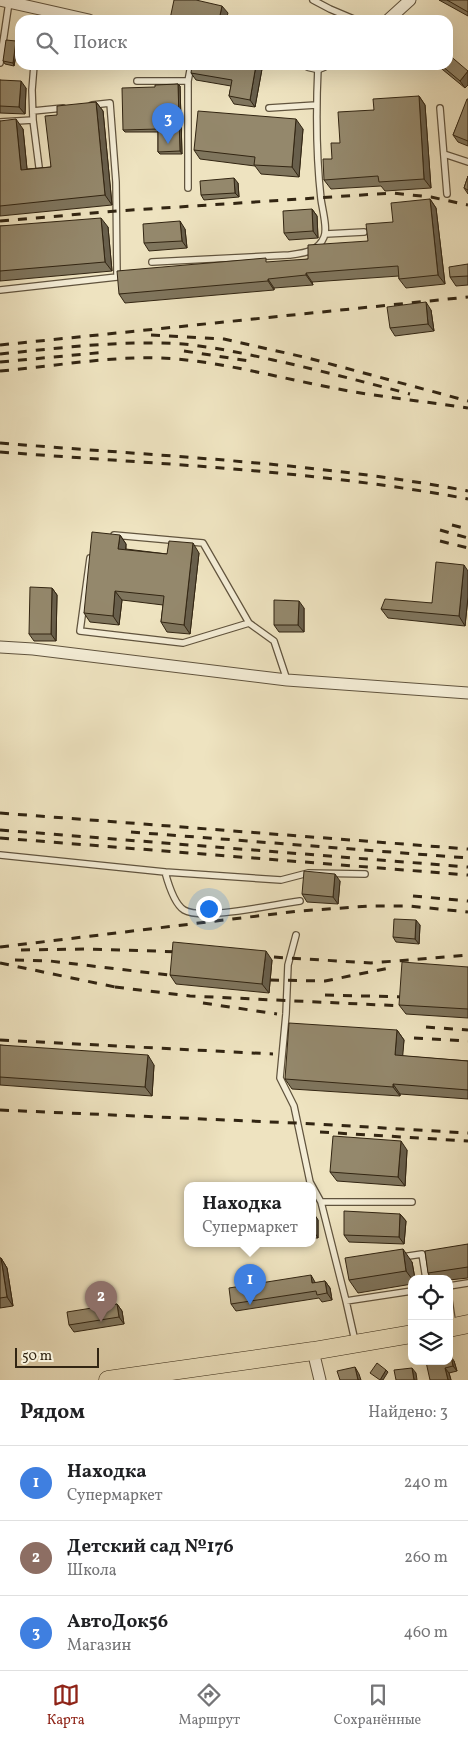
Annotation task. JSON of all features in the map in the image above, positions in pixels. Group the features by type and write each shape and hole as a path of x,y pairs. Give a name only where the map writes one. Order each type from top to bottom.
{"main road":[{"path":"108,1380 313,1351 408,1335"}],"street":[{"path":"394,15 410,0"},
{"path":"5,1 44,15"},
{"path":"0,647 33,649 287,680 468,693"},
{"path":"313,1351 320,1380"}],"lane":[{"path":"313,0 344,15"},
{"path":"0,63 5,1"},
{"path":"34,70 32,111 39,168"},
{"path":"188,188 188,82 190,70"},
{"path":"152,262 308,253 320,246 326,234 321,198 316,105 317,70"},
{"path":"137,81 188,82"},
{"path":"0,290 116,277 116,182 110,103 81,106"},
{"path":"269,108 316,105"},
{"path":"32,111 72,107"},
{"path":"440,108 447,194"},
{"path":"0,122 33,120"},
{"path":"444,154 468,162"},
{"path":"326,234 364,232"},
{"path":"111,535 203,543 249,623 274,641 287,680"},
{"path":"90,553 80,631 183,643 249,623"},
{"path":"0,855 165,872 281,880 308,873 365,874"},
{"path":"165,872 172,894 182,910 196,914 235,911 300,901"},
{"path":"296,935 288,965 280,1078 294,1106 310,1182"},
{"path":"316,1193 321,1202 355,1344"},
{"path":"321,1202 412,1202"},
{"path":"396,1258 431,1253"},
{"path":"422,1254 425,1275"},
{"path":"453,1285 468,1283"},
{"path":"346,1301 408,1292"},
{"path":"453,1313 457,1326"}],"building":[{"path":"174,0 196,0 222,6 220,15 171,15"},
{"path":"447,0 468,0 468,12"},
{"path":"6,40 15,41 13,63 3,61"},
{"path":"453,58 468,71 460,81 447,70 453,70"},
{"path":"191,70 255,70 250,100 229,96 232,80 191,73"},
{"path":"0,80 21,81 19,107 0,106"},
{"path":"178,84 180,151 158,152 158,129 123,130 122,88"},
{"path":"419,96 424,179 379,182 378,176 324,180 323,159 332,159 331,143 340,143 338,112 374,110 373,99"},
{"path":"468,99 468,141 453,135"},
{"path":"96,102 105,195 0,206 0,121 16,119 21,170 51,167 45,116 57,115 57,106"},
{"path":"198,111 296,119 292,167 254,165 255,157 194,150"},
{"path":"468,176 468,190 464,188"},
{"path":"234,178 235,193 201,195 200,181"},
{"path":"430,199 438,275 399,279 398,266 306,273 306,275 268,279 268,281 119,294 117,271 266,258 266,262 308,259 308,245 368,241 366,224 393,222 391,203"},
{"path":"312,209 313,231 284,233 283,211"},
{"path":"101,218 105,262 0,271 0,226"},
{"path":"180,221 182,241 144,243 143,224"},
{"path":"468,264 468,276 450,277 449,267"},
{"path":"426,302 428,324 390,328 387,307"},
{"path":"92,532 120,535 118,549 167,554 169,541 193,543 184,625 161,622 164,596 115,591 113,616 84,613"},
{"path":"436,562 464,565 459,616 381,609 385,599 432,603"},
{"path":"30,587 52,588 51,634 29,634"},
{"path":"274,600 299,601 298,625 274,625"},
{"path":"304,871 335,874 333,897 302,894"},
{"path":"394,919 416,920 415,939 393,937"},
{"path":"173,942 266,951 262,984 170,975"},
{"path":"402,962 468,967 468,1009 399,1005"},
{"path":"289,1023 397,1030 395,1055 468,1061 468,1090 393,1084 393,1087 285,1079"},
{"path":"0,1045 148,1055 145,1087 0,1077"},
{"path":"333,1136 401,1141 398,1177 330,1172"},
{"path":"344,1211 400,1214 399,1237 344,1235"},
{"path":"468,1244 468,1267 428,1273 425,1251"},
{"path":"403,1249 406,1271 349,1280 345,1258"},
{"path":"0,1258 7,1297 0,1298"},
{"path":"311,1275 312,1283 325,1281 327,1293 317,1295 316,1291 231,1304 229,1288"},
{"path":"117,1304 119,1317 69,1325 67,1312"},
{"path":"377,1363 386,1370 380,1380 370,1373"},
{"path":"427,1365 453,1365 445,1368 448,1380 430,1380"},
{"path":"355,1367 358,1380 340,1380 337,1371"},
{"path":"412,1368 414,1380 396,1380 394,1370"}],"railway":[{"path":"0,221 117,211 392,193 431,197 468,205"},
{"path":"0,345 468,297"},
{"path":"151,335 224,339 308,358 468,401"},
{"path":"0,354 114,344 183,344 262,357 410,394"},
{"path":"184,351 249,361"},
{"path":"0,362 107,352"},
{"path":"0,371 111,359 177,359 236,368 350,391 468,408"},
{"path":"0,443 293,466 410,481 468,491"},
{"path":"0,452 235,469 352,481 468,499"},
{"path":"452,525 468,529"},
{"path":"440,530 468,538"},
{"path":"440,541 468,548"},
{"path":"0,813 468,849"},
{"path":"0,830 468,867"},
{"path":"131,832 468,858"},
{"path":"0,838 468,875"},
{"path":"413,896 468,901"},
{"path":"0,947 299,911 370,906 409,906 468,912"},
{"path":"21,950 84,949 186,952"},
{"path":"256,956 371,963 468,955"},
{"path":"15,960 50,961 177,976"},
{"path":"0,963 120,988"},
{"path":"270,980 325,981 389,968"},
{"path":"115,987 190,996 403,1006"},
{"path":"325,995 407,997"},
{"path":"203,1003 277,1014"},
{"path":"426,1027 468,1030"},
{"path":"414,1038 468,1041"},
{"path":"0,1040 273,1054"},
{"path":"0,1110 317,1124 468,1133"},
{"path":"320,1132 468,1141"}],"place":[{"name":"АвтоДок56","path":"168,144"},
{"name":"Находка","path":"250,1305"},
{"name":"Детский сад №176","path":"101,1322"}]}
